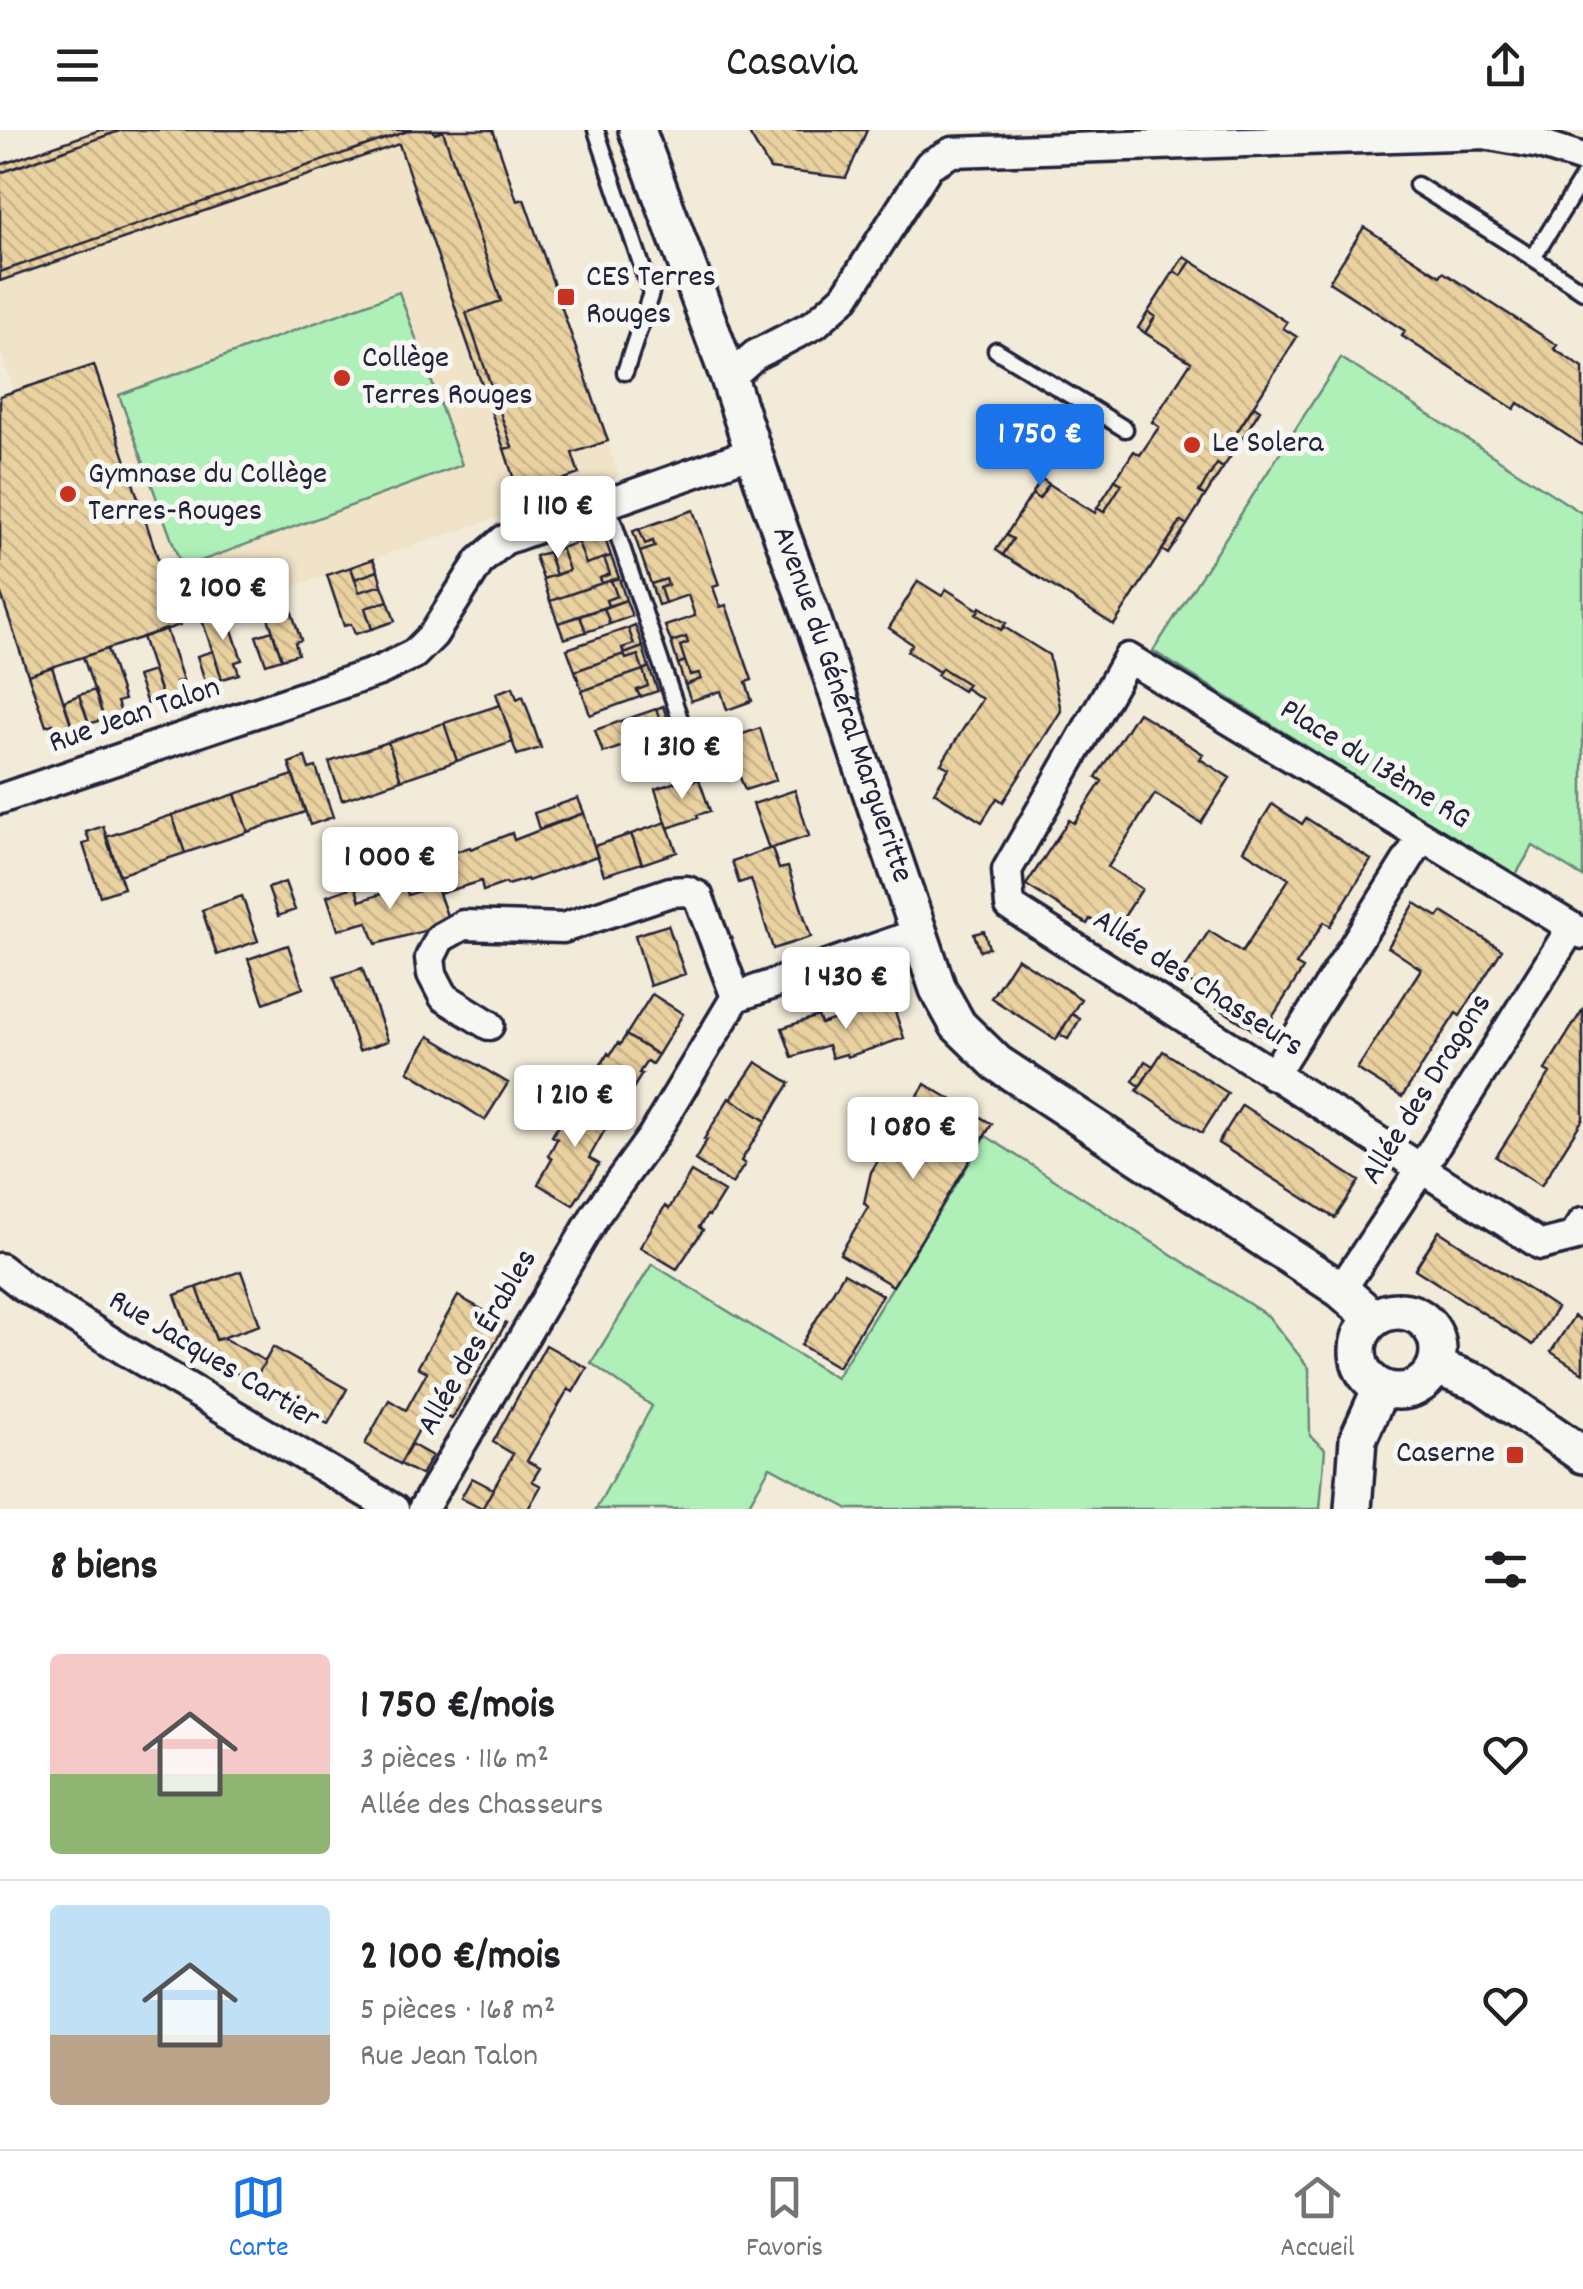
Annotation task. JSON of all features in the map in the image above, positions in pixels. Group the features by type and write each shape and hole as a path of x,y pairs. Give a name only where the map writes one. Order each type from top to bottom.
{"street":[{"name":"Avenue du Général Margueritte","path":"636,130 729,378 938,989 958,1025 997,1063 1341,1290 1373,1318"},
{"path":"729,378 755,355 815,324 845,296 929,165 952,152 1484,132 1583,158"},
{"name":"Rue Jean Talon","path":"0,799 378,671 414,654 432,635 480,561 504,540 752,452"},
{"name":"Place du 13ème RG","path":"1128,658 1578,930"},
{"name":"Allée des Chasseurs","path":"1128,658 1007,870 1010,906 1541,1245 1573,1237 1583,1222"},
{"path":"1273,1075 1422,837"},
{"path":"489,1025 444,998 432,974 430,958 440,938 463,925 563,928 670,892 687,891 698,896 736,997 919,932"},
{"name":"Allée des Dragons","path":"1341,1290 1578,930"},
{"name":"Allée des Érables","path":"423,1509 596,1214 652,1136 736,997"},
{"name":"Rue Jacques Cartier","path":"0,1268 126,1351 394,1509"},
{"path":"1390,1311 1408,1311 1424,1319 1435,1332 1439,1350 1436,1368 1412,1390 1380,1388 1365,1375 1358,1356 1360,1335 1373,1318 1390,1311"},
{"path":"1436,1368 1481,1384 1583,1455"},
{"path":"1352,1509 1358,1440 1380,1388"}],"lane":[{"path":"596,130 652,293 625,372"},
{"path":"1533,258 1583,177"},
{"path":"1416,185 1583,291"},
{"path":"996,350 1125,428"},
{"path":"608,503 681,722"}],"shaded area":[{"name":"Collège Terres Rouges","path":"100,130 493,130 517,201 524,199 619,476 180,625 94,365 15,392 0,351 0,165"}],"green space":[{"path":"399,292 462,465 182,568 119,395"},
{"path":"1341,358 1583,514 1583,877 1533,846 1515,876 1153,651"},
{"path":"986,1136 1268,1316 1309,1368 1310,1436 1325,1449 1320,1509 849,1509 770,1467 746,1509 596,1509 652,1406 591,1363 652,1264 836,1378"}],"building":[{"path":"100,130 122,130 0,173 0,165"},
{"path":"122,130 411,130 0,272 0,173"},
{"path":"411,130 433,130 435,134 443,131 501,301 466,313 512,447 504,449 399,144 0,281 0,272"},
{"path":"433,130 493,130 517,201 524,199 608,441 572,453 579,474 519,495 504,449 512,447 466,313 501,301 443,131 435,134"},
{"path":"747,130 867,130 846,178 770,169"},
{"path":"1364,227 1557,345 1554,349 1583,368 1583,446 1518,403 1514,409 1402,336 1405,331 1329,282"},
{"path":"1184,256 1191,261 1181,276 1174,271"},
{"name":"Le Solera","path":"1191,261 1287,322 1283,328 1297,337 1235,435 1242,439 1223,468 1217,464 1199,492 1205,496 1187,525 1181,521 1114,625 1003,555 1013,539 1006,535 1032,494 1039,499 1049,484 1095,513 1097,508 1104,512 1122,484 1115,480 1134,451 1140,455 1159,427 1152,422 1191,362 1145,333 1155,317 1148,312 1174,271 1181,276"},
{"path":"1148,312 1155,317 1145,333 1138,328"},
{"name":"Gymnase du Collège Terres-Rouges","path":"94,365 180,625 28,675 0,591 0,396"},
{"path":"1254,406 1260,410 1242,439 1235,435"},
{"path":"1217,464 1223,468 1205,496 1199,492"},
{"path":"1042,479 1049,484 1039,499 1032,494"},
{"path":"1115,480 1122,484 1104,512 1097,508"},
{"path":"693,510 719,585 713,587 720,607 726,605 752,680 746,682 752,701 727,710 721,691 691,701 685,685 701,679 699,673 690,675 680,646 688,643 686,637 671,642 665,626 695,616 688,595 665,603 660,588 668,585 666,579 651,584 640,552 655,547 653,541 645,544 639,529"},
{"path":"1181,521 1187,525 1168,554 1162,550"},
{"path":"639,529 645,544 653,541 655,547 640,552 633,531"},
{"path":"603,533 611,556 586,564 578,542"},
{"path":"1006,535 1013,539 1003,555 996,550"},
{"path":"578,542 586,564 604,558 610,574 600,578 602,583 550,601 543,579 569,570 561,548"},
{"path":"561,548 569,570 556,575 548,552"},
{"path":"548,552 556,575 543,579 535,556"},
{"path":"611,556 619,578 602,583 600,578 610,574 604,558"},
{"path":"373,559 378,571 355,579 351,567"},
{"path":"351,567 359,592 382,585 388,601 365,608 372,629 355,634 351,624 344,626 327,575"},
{"path":"378,571 382,585 359,592 355,579"},
{"path":"619,578 626,600 608,606 606,600 617,596 611,580"},
{"path":"666,579 668,585 660,588 665,603 658,605 651,584"},
{"path":"611,580 617,596 606,600 608,606 558,623 550,601"},
{"path":"918,581 942,596 946,589 979,610 976,614 1049,655 1061,711 1003,802 997,798 982,822 934,792 949,768 941,764 982,699 965,688 968,684 942,668 939,672 907,651 912,644 889,628"},
{"path":"284,589 301,640 295,642 298,654 282,659 261,597"},
{"path":"626,600 632,616 610,624 604,608"},
{"path":"388,601 395,621 372,629 365,608"},
{"path":"980,607 1006,623 1001,630 976,614"},
{"path":"604,608 610,624 586,632 580,616"},
{"path":"225,609 242,660 235,662 239,674 222,679 201,617"},
{"path":"580,616 586,632 564,639 558,623"},
{"path":"635,625 643,647 624,654 622,648 634,644 628,628"},
{"path":"628,628 634,644 622,648 624,654 575,671 567,649"},
{"path":"166,629 183,680 176,682 180,694 163,699 142,637"},
{"path":"272,631 282,659 266,664 256,636"},
{"path":"686,637 688,643 680,646 685,661 678,664 671,642"},
{"path":"643,647 649,667 643,670 638,655 626,659 624,654"},
{"path":"107,649 124,700 117,702 121,713 104,719 83,657"},
{"path":"213,651 222,679 206,684 197,656"},
{"path":"624,654 626,659 638,655 643,670 582,691 575,671"},
{"path":"685,661 690,675 699,673 701,679 685,685 678,664"},
{"path":"52,667 73,730 57,735 53,724 46,726 28,675"},
{"path":"649,667 658,691 640,697 637,690 648,686 643,670"},
{"path":"942,668 968,684 963,691 937,675"},
{"path":"643,670 648,686 637,690 640,697 590,715 582,691"},
{"path":"153,671 163,699 147,704 137,676"},
{"path":"513,687 517,699 523,696 541,748 517,755 496,693"},
{"path":"95,690 104,719 89,724 79,695"},
{"path":"79,695 89,724 73,730 64,701"},
{"path":"500,705 513,742 457,761 444,723"},
{"path":"663,706 671,729 653,736 650,729 662,726 656,709"},
{"path":"656,709 662,726 650,729 653,736 603,753 595,730"},
{"path":"1138,712 1203,754 1200,759 1230,778 1201,823 1155,794 1108,867 1142,889 1113,934 1090,919 1087,924 1026,885 1069,820 1074,823 1102,781 1096,777"},
{"path":"444,723 457,761 401,780 388,742"},
{"path":"760,728 776,780 745,790 725,740"},
{"path":"388,742 401,780 342,800 329,762"},
{"path":"305,757 309,769 316,767 333,817 310,825 289,763"},
{"path":"293,775 305,812 248,832 235,794"},
{"path":"684,779 686,783 699,779 710,811 668,828 655,789"},
{"path":"795,790 809,836 769,849 753,804"},
{"path":"235,794 248,832 185,853 172,815"},
{"path":"578,798 584,813 539,829 534,813"},
{"path":"1272,804 1302,824 1306,818 1371,860 1330,926 1324,922 1296,965 1303,969 1261,1035 1200,996 1203,991 1180,976 1209,931 1242,952 1289,879 1243,850"},
{"path":"584,813 597,856 528,881 483,891 481,881 439,894 428,861 512,833 514,840"},
{"path":"172,815 185,853 119,875 106,837"},
{"path":"666,822 677,852 642,864 631,834"},
{"path":"103,826 124,888 100,896 83,844 90,842 86,832"},
{"path":"631,834 642,863 604,875 594,846"},
{"path":"772,848 779,869 788,867 811,937 773,949 751,879 739,883 732,861"},
{"path":"398,866 405,886 382,893 375,873"},
{"path":"285,882 295,910 278,916 268,888"},
{"path":"436,885 450,924 376,944 367,922 338,930 327,896 355,886 360,901 405,886 408,895"},
{"path":"242,896 258,941 217,955 202,910"},
{"path":"1415,903 1438,917 1442,912 1502,950 1402,1097 1357,1069 1421,969 1388,947"},
{"path":"668,925 685,974 650,986 635,935"},
{"path":"984,931 989,948 980,951 974,934"},
{"path":"288,945 303,988 264,1003 248,959"},
{"path":"1017,958 1081,999 1056,1040 991,998"},
{"path":"362,968 388,1041 359,1051 334,977"},
{"path":"652,994 683,1014 658,1055 626,1035"},
{"path":"891,1000 904,1038 847,1057 846,1054 832,1058 828,1045 792,1057 782,1028 818,1016 821,1024"},
{"path":"1583,1009 1583,1119 1541,1186 1496,1157 1550,1073 1545,1070"},
{"path":"1072,1014 1080,1019 1068,1039 1059,1034"},
{"path":"626,1035 658,1055 652,1064 647,1061 625,1101 592,1079 608,1053"},
{"path":"429,1036 508,1083 485,1120 408,1071"},
{"path":"1163,1051 1228,1093 1202,1133 1137,1091"},
{"path":"1145,1061 1153,1066 1140,1086 1133,1081"},
{"path":"756,1062 790,1083 766,1121 731,1099"},
{"path":"925,1084 992,1124 893,1286 840,1254 868,1207 864,1203 871,1172"},
{"path":"576,1095 612,1117 589,1158 599,1164 573,1205 538,1184 552,1159 548,1156 557,1139 552,1136"},
{"path":"729,1098 766,1121 741,1161 745,1164 732,1184 695,1160"},
{"path":"1242,1105 1359,1181 1335,1218 1218,1143"},
{"path":"691,1172 724,1192 699,1227 703,1230 677,1269 640,1247"},
{"path":"1439,1231 1557,1308 1533,1345 1415,1269"},
{"path":"241,1271 260,1325 216,1340 197,1287"},
{"path":"844,1273 882,1295 838,1367 801,1345"},
{"path":"197,1287 216,1340 223,1338 265,1361 253,1383 195,1350 175,1295"},
{"path":"458,1296 506,1323 452,1419 431,1408 400,1464 365,1444 389,1400 406,1410 427,1372 418,1367"},
{"path":"1574,1316 1583,1322 1583,1373 1551,1352"},
{"path":"546,1345 587,1368 573,1392 568,1389 527,1461 540,1468 532,1481 541,1486 528,1509 482,1509 513,1454 493,1442"},
{"path":"273,1347 347,1389 328,1424 253,1383"},
{"path":"411,1444 432,1456 421,1475 400,1464"},
{"path":"472,1478 493,1489 482,1509 461,1498"}],"place":[{"name":"CES Terres Rouges","path":"566,297"},
{"name":"Collège Terres Rouges","path":"342,378"},
{"name":"Le Solera","path":"1192,445"},
{"name":"Gymnase du Collège Terres-Rouges","path":"68,494"},
{"name":"Caserne","path":"1515,1455"}]}
